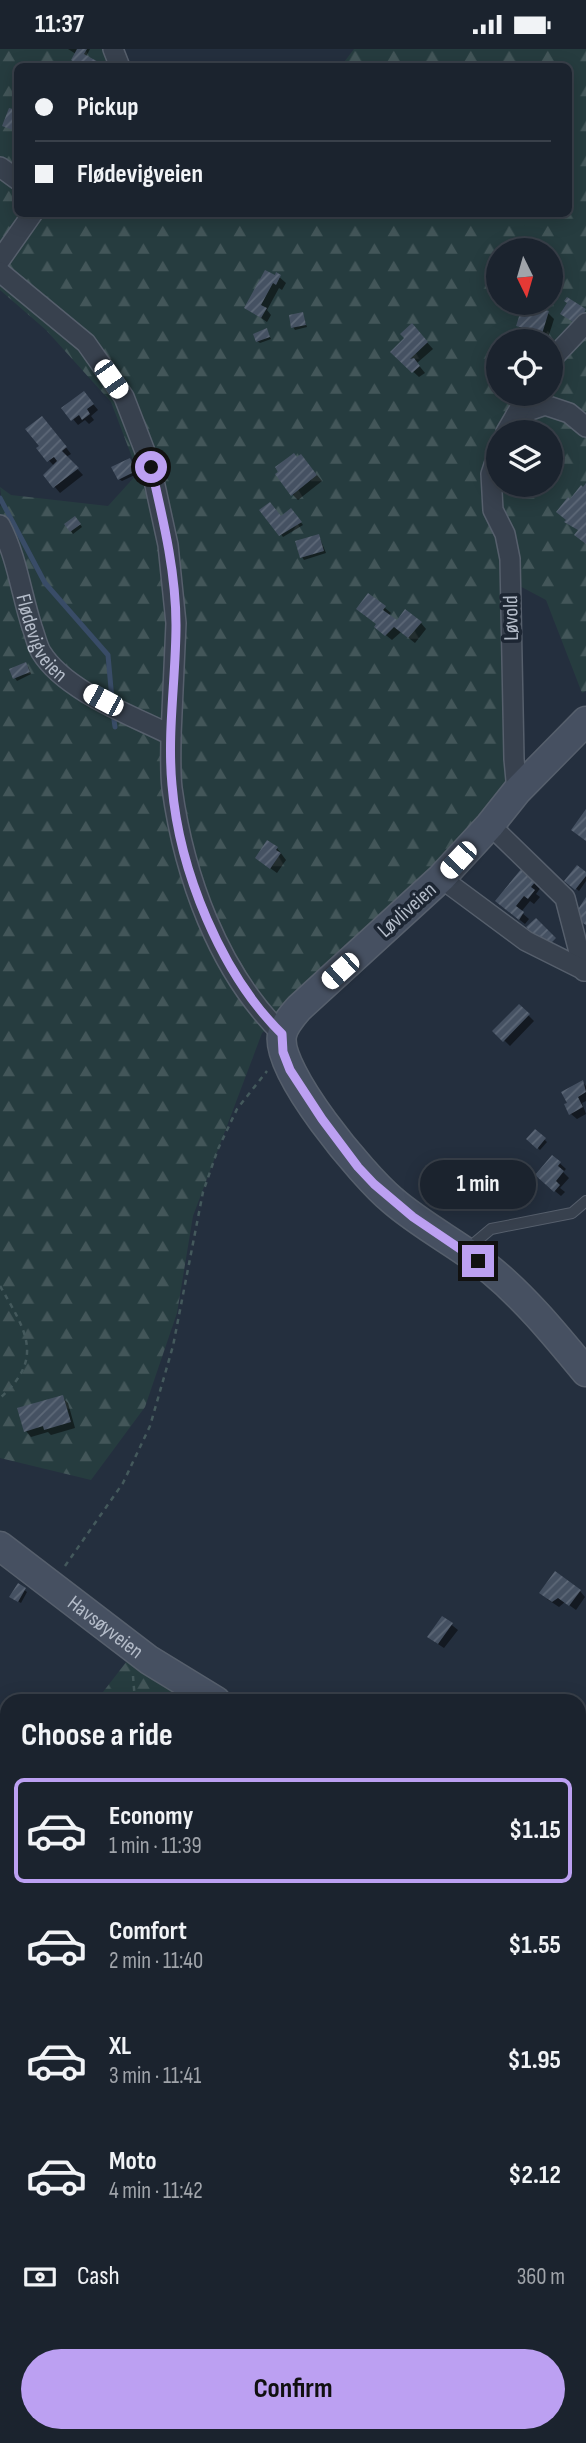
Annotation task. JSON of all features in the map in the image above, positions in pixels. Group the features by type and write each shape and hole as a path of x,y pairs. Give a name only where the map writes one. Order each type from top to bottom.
{"main road":[{"name":"Løvliveien","path":"282,1043 299,1008 441,878 517,791 586,720"},
{"path":"282,1043 310,1102 374,1184 413,1217 466,1251 516,1292 542,1318 586,1372"},
{"name":"Havsøyveien","path":"0,1546 149,1660 205,1694"}],"street":[{"path":"0,260 30,217"},
{"path":"0,272 86,343 124,397 151,467 168,545 176,623 171,735 172,786 183,849 198,897 226,959 282,1043"},
{"path":"563,347 586,323"},
{"path":"516,415 545,405 569,413 586,427"},
{"path":"513,420 521,406"},
{"name":"Løvold","path":"492,497 493,510 505,534 510,559 517,791"},
{"name":"Flødevigveien","path":"0,525 10,544 41,652 63,677 171,735"},
{"path":"490,825 565,898 585,971"},
{"path":"441,878 526,941 585,971"}],"lane":[{"path":"466,1251 491,1229 572,1213 586,1201"}],"path":[{"path":"50,1583 74,1555 123,1483 150,1426 173,1346 203,1192 218,1149 237,1109 282,1043"},
{"path":"0,1286 24,1331 28,1348 25,1366 18,1381 0,1398"}],"green space":[{"path":"0,49 113,49 120,63 14,63 14,217 572,217 572,63 343,63 354,49 586,49 586,691 582,693 546,600 514,583 517,784 337,970 262,1033 193,1216 177,1313 145,1407 91,1480 0,1458 0,487 11,495 108,506 138,473 111,402 46,330 0,290"},
{"path":"127,1661 173,1685 172,1694 101,1694"}],"building":[{"path":"77,49 87,49 84,54 100,63 76,63 71,60"},
{"path":"14,106 14,130 2,126 9,108 13,109"},
{"path":"265,270 281,275 276,285 273,283 261,305 267,308 261,318 244,308"},
{"path":"567,297 586,309 578,325 562,315 564,315 567,303 564,301"},
{"path":"303,312 306,325 291,328 289,315"},
{"path":"520,315 548,315 544,329 516,326"},
{"path":"412,323 428,342 410,359 414,358 420,366 412,373 390,352 404,338 400,334"},
{"path":"267,328 270,337 256,342 253,334"},
{"path":"84,391 94,404 87,409 90,414 82,420 79,415 71,421 61,408"},
{"path":"42,416 67,447 62,451 79,468 53,488 43,475 57,461 54,457 47,462 36,448 39,446 25,429"},
{"path":"294,453 297,457 301,454 317,475 291,496 275,474 278,472 275,467"},
{"path":"130,458 136,471 118,480 111,467"},
{"path":"586,483 586,544 574,535 578,530 564,522 566,520 556,512 568,497 570,499 581,485 583,487"},
{"path":"270,502 281,516 291,508 302,522 279,536 259,510"},
{"path":"75,516 81,524 70,532 64,524"},
{"path":"319,534 324,551 300,558 295,541"},
{"path":"368,593 386,606 383,610 397,620 405,609 422,622 408,638 394,627 385,636 374,627 376,624 356,609"},
{"path":"26,662 30,672 13,679 9,669"},
{"path":"586,809 586,841 571,830"},
{"path":"267,840 278,847 276,850 281,853 270,869 255,858"},
{"path":"577,865 586,872 586,876 575,890 564,881"},
{"path":"522,868 537,880 531,887 535,890 528,899 524,896 516,906 524,912 519,920 495,901"},
{"path":"586,897 586,925 573,917"},
{"path":"536,918 556,938 546,948 526,927"},
{"path":"519,1004 530,1014 503,1042 492,1031"},
{"path":"583,1080 586,1092 578,1097 583,1107 569,1115 561,1092"},
{"path":"535,1129 546,1138 537,1149 526,1139"},
{"path":"552,1155 561,1162 558,1166 564,1171 556,1181 560,1185 554,1192 535,1175"},
{"path":"516,1163 528,1175 509,1195 496,1183"},
{"path":"63,1395 71,1422 44,1430 43,1426 24,1432 17,1408"},
{"path":"555,1571 581,1590 569,1606 558,1598 552,1602 539,1593"},
{"path":"18,1583 26,1588 18,1602 9,1597"},
{"path":"442,1616 453,1623 438,1644 427,1637"}],"waterway":[{"path":"0,498 45,583 108,655 112,700"},
{"path":"113,713 115,727"}],"route":[{"path":"151,467 168,545 176,623 171,735 172,786 183,849 198,897 226,959 265,1018 282,1034 283,1052 290,1070 334,1136 358,1167 390,1199 478,1261"}]}
